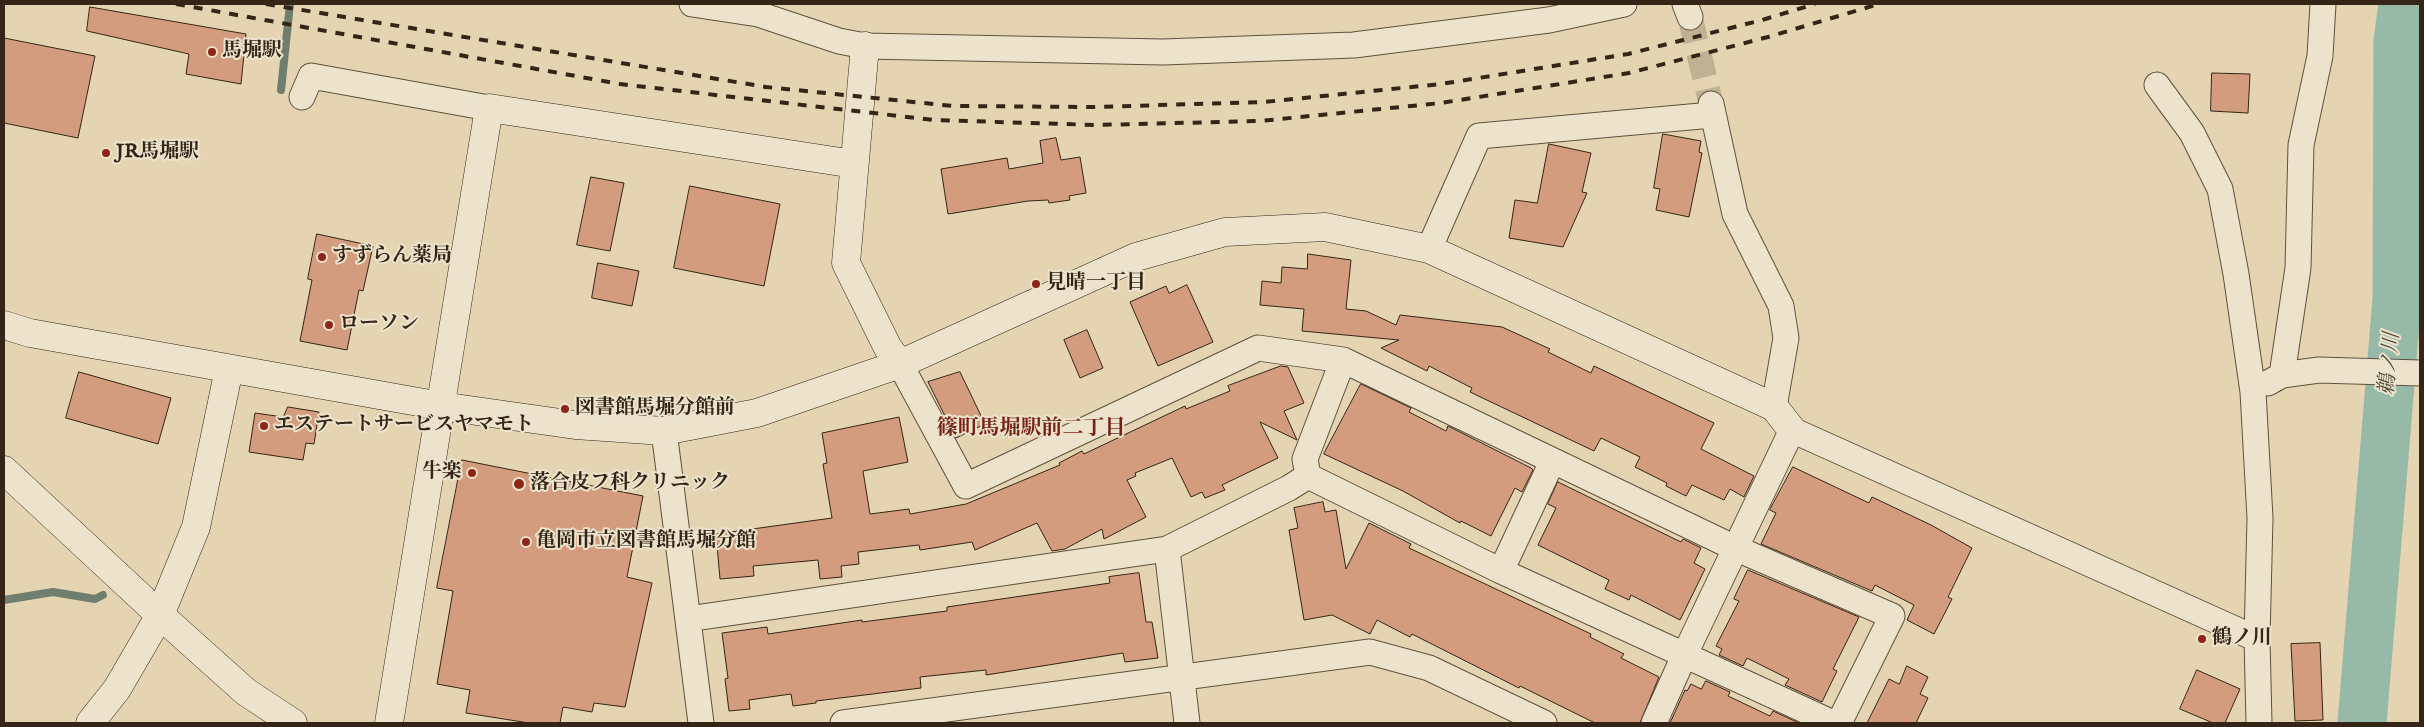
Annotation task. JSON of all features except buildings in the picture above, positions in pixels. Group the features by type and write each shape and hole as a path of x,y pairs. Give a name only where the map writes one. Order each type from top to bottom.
{"street":[{"path":"692,4 758,14 839,41 865,46 1163,52 1354,45 1549,20 1624,4"},
{"path":"2282,375 2298,268 2301,145 2320,56 2323,4"},
{"path":"865,46 846,263 888,348 900,364 966,486 1258,348 1343,360 1552,462 1735,548 1892,616 1839,723"},
{"path":"302,97 311,76 489,108 854,164"},
{"path":"2157,85 2192,133 2220,189 2236,274 2253,392 2260,518 2257,639 2259,723"},
{"path":"389,723 489,108"},
{"path":"1429,250 1479,136 1712,109 1735,214 1781,306 1786,338 1774,407"},
{"path":"4,325 30,333 229,370 441,406 575,425 664,431 757,414 900,364 1136,257 1226,232 1325,227 1429,250 1774,407 1792,430 2257,639"},
{"path":"1308,476 1305,459 1343,360"},
{"path":"90,723 116,689 160,615 196,527 229,370"},
{"path":"2253,392 2282,375 2318,370 2420,373"},
{"path":"1654,723 1792,430"},
{"path":"664,431 701,723"},
{"path":"1501,571 1552,462"},
{"path":"4,470 246,692 293,723"},
{"path":"688,619 1167,549 1308,476"},
{"path":"1308,476 1501,571 1832,723"},
{"path":"1167,549 1187,723"},
{"path":"843,723 1370,652 1429,668 1544,723"}],"waterway":[{"path":"281,90 290,4"},
{"name":"鵜ノ川","path":"2362,723 2397,299 2398,41 2403,4"},
{"path":"4,600 53,592 95,599 103,595"}],"tunnel":[{"path":"1690,17 1711,104"}],"railway":[{"path":"176,4 620,84 934,120 1096,125 1260,121 1441,103 1629,73 1768,37 1879,4"},
{"path":"266,4 766,87 953,106 1094,107 1264,102 1441,84 1628,54 1762,20 1815,4"}],"place":[{"name":"馬堀駅","path":"212,52"},
{"name":"JR馬堀駅","path":"106,153"},
{"name":"すずらん薬局","path":"322,257"},
{"name":"見晴一丁目","path":"1036,284"},
{"name":"ローソン","path":"329,325"},
{"name":"図書館馬堀分館前","path":"565,409"},
{"name":"エステートサービスヤマモト","path":"264,426"},
{"name":"牛楽","path":"472,473"},
{"name":"落合皮フ科クリニック","path":"519,484"},
{"name":"亀岡市立図書館馬堀分館","path":"526,542"},
{"name":"鶴ノ川","path":"2202,639"}],"district":[{"name":"篠町馬堀駅前二丁目","path":"1031,430"}]}
